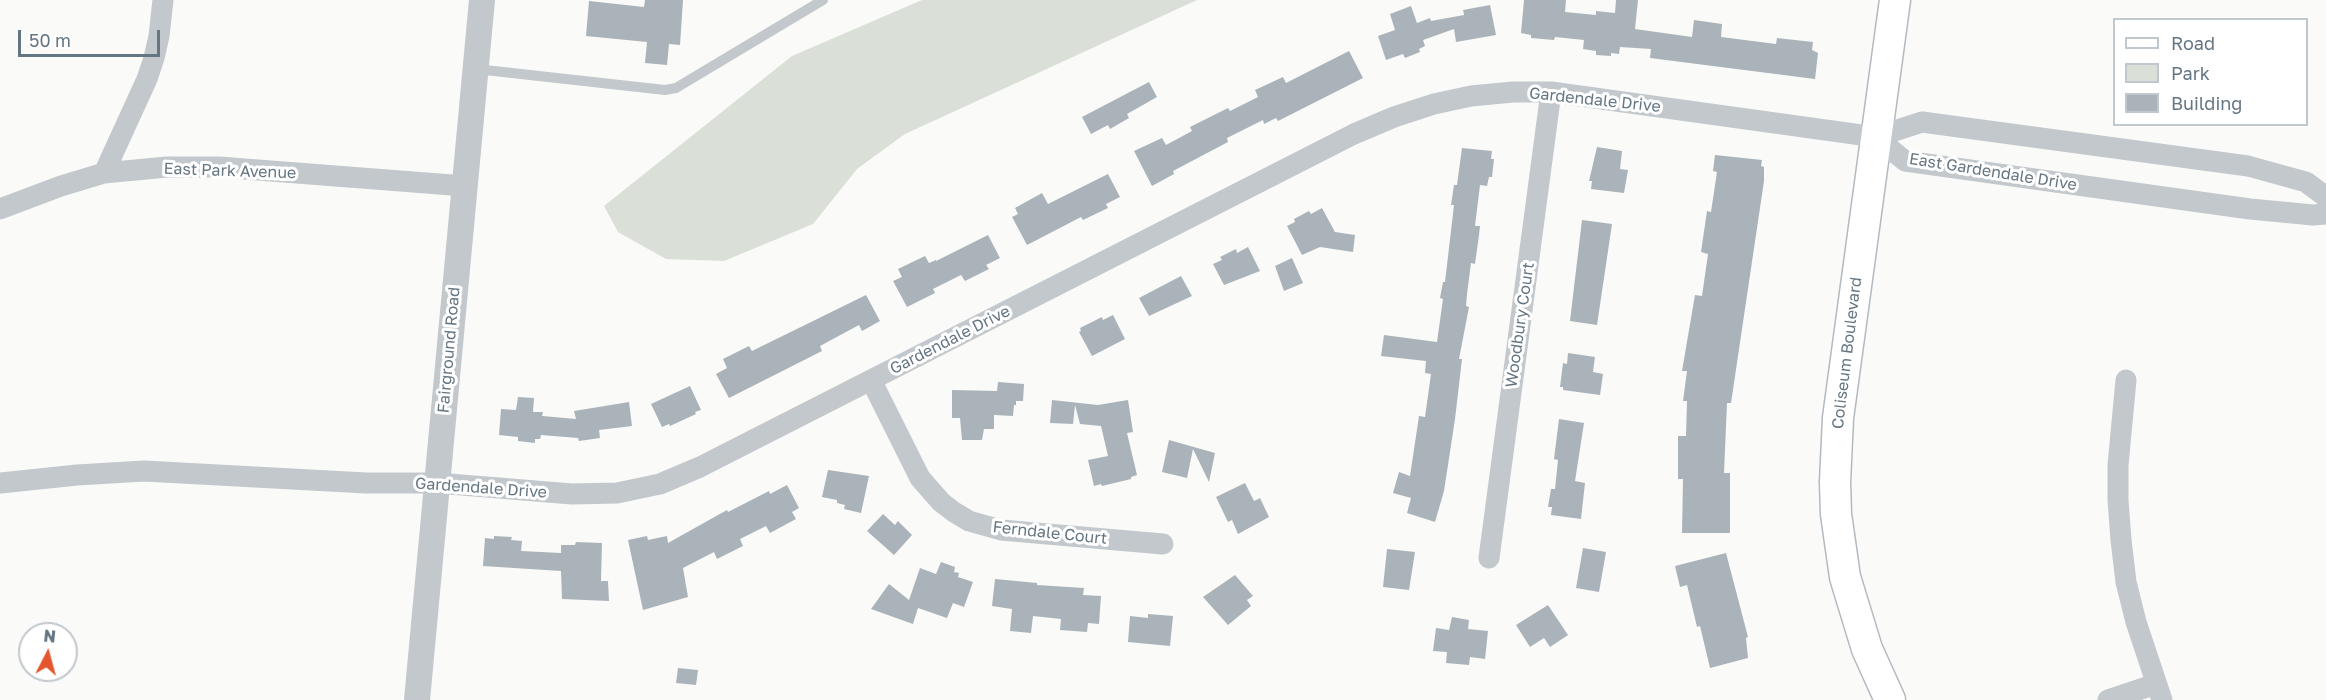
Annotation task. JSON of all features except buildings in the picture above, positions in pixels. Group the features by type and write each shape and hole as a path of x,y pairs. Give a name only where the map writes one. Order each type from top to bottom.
{"main road":[{"name":"Coliseum Boulevard","path":"1890,700 1867,649 1845,577 1837,524 1835,482 1838,418 1895,0"}],"street":[{"path":"104,173 151,69 159,36 163,0"},
{"name":"Fairground Road","path":"417,700 482,0"},
{"name":"Gardendale Drive","path":"0,483 144,471 366,483 437,483 572,494 617,493 639,489 691,472 1354,134 1394,117 1434,104 1471,96 1551,92 1876,137"},
{"name":"Woodbury Court","path":"1489,558 1551,92"},
{"name":"East Gardendale Drive","path":"1876,137 1922,122 2248,166 2278,172 2306,182 2326,197"},
{"name":"East Gardendale Drive","path":"1876,137 1905,161 2250,209 2313,216 2326,214"},
{"name":"East Park Avenue","path":"0,209 104,173 167,167 219,167 465,186"},
{"name":"Ferndale Court","path":"871,380 920,478 941,502 962,516 1001,530 1163,544"},
{"path":"2108,700 2159,692 2128,592 2121,540 2118,465 2126,380"}],"lane":[{"path":"476,69 665,90 676,88 823,0"}],"green space":[{"path":"922,0 1197,0 905,134 857,169 813,224 724,261 666,259 618,232 604,206 792,56"}]}
